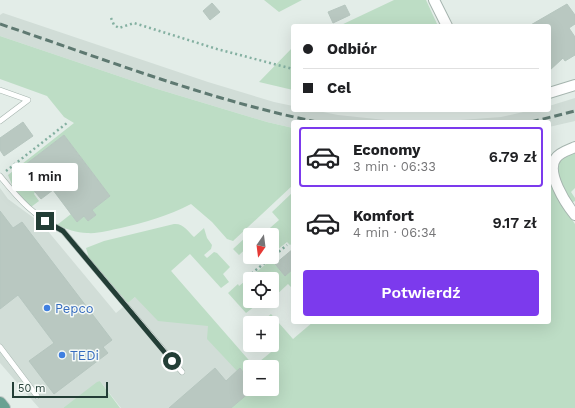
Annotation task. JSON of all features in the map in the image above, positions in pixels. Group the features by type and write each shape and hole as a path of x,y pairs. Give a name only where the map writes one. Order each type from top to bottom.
{"main road":[{"path":"0,403 4,408"}],"street":[{"path":"434,0 446,24"},
{"path":"551,92 575,85"},
{"path":"575,147 555,158 553,168 558,187 575,215"}],"lane":[{"path":"0,90 28,100 0,121"},
{"path":"0,176 18,199 31,211 63,231 182,372"},
{"path":"0,347 37,396"}],"path":[{"path":"111,18 114,24 119,28 134,23 217,49 291,68"},
{"path":"0,176 67,123"},
{"path":"253,272 265,261 270,260 287,245"}],"shaded area":[{"path":"3,13 208,82 274,102 291,106 291,112 323,112 386,120 291,120 291,128 267,122 154,88 0,36 0,15"},
{"path":"575,98 575,121 551,127 551,120 460,120 501,117 523,112 551,112 551,105"},
{"path":"0,188 8,199 42,224 116,313 171,271 244,360 243,360 243,396 265,396 251,408 121,408 100,381 63,408 39,408 0,363"}],"green space":[{"path":"264,0 302,0 279,12"},
{"path":"394,0 426,0 437,24 343,24"},
{"path":"0,36 154,88 267,122 291,128 291,187 247,228 243,228 243,232 233,241 227,239 212,222 191,204 157,218 130,226 100,232 79,232 57,225 71,214 77,222 84,216 88,221 96,215 92,210 110,196 64,135 21,168 33,184 31,186 39,201 31,207 13,187 8,175 74,123 64,117 47,96 0,79"},
{"path":"291,49 291,90 259,82"},
{"path":"575,151 575,188 571,192 575,198 575,201 571,203 562,187 559,167 560,161 564,157"},
{"path":"551,173 556,194 575,224 575,408 231,408 245,396 279,396 279,360 261,360 271,352 279,352 279,323 293,339 311,324 551,324"},
{"path":"291,194 291,244 287,242 279,248 279,228 270,228 279,220 272,212"},
{"path":"177,224 183,226 194,237 204,228 207,238 212,245 211,249 204,255 207,258 214,252 217,253 230,267 223,274 229,282 221,288 190,254 171,271 249,360 243,360 243,373 240,369 237,371 207,339 208,326 158,321 135,297 128,303 89,258 86,248 104,241"},
{"path":"243,240 243,251 239,255 233,249"},
{"path":"266,264 275,264 285,276 291,271 291,287 288,284 279,292 279,272 256,272"},
{"path":"243,283 243,308 252,308 246,313 228,293 238,284 239,286"},
{"path":"100,381 120,408 63,408 97,382"}],"building":[{"path":"212,3 220,12 210,20 203,11"},
{"path":"567,4 575,15 575,24 569,28 575,37 575,55 565,61 563,58 551,69 551,24 532,24"},
{"path":"345,5 350,15 333,23 328,12"},
{"path":"23,122 33,136 4,156 0,150 0,138"},
{"path":"64,135 110,196 92,210 96,215 88,221 84,216 77,222 53,190 41,199 30,186 33,184 21,168"},
{"path":"0,211 13,228 22,222 112,340 103,347 108,353 54,394 29,361 54,343 18,295 0,309"},
{"path":"291,251 291,271 285,276 275,264 279,264 279,261"},
{"path":"215,368 226,381 240,368 243,372 243,396 245,396 231,408 169,408"}],"railway":[{"path":"0,24 197,91 308,120"},
{"path":"539,120 575,111"}],"place":[{"name":"Pepco","path":"47,308"},
{"name":"TEDi","path":"62,355"}],"route":[{"path":"45,221 63,231 172,361"}]}
